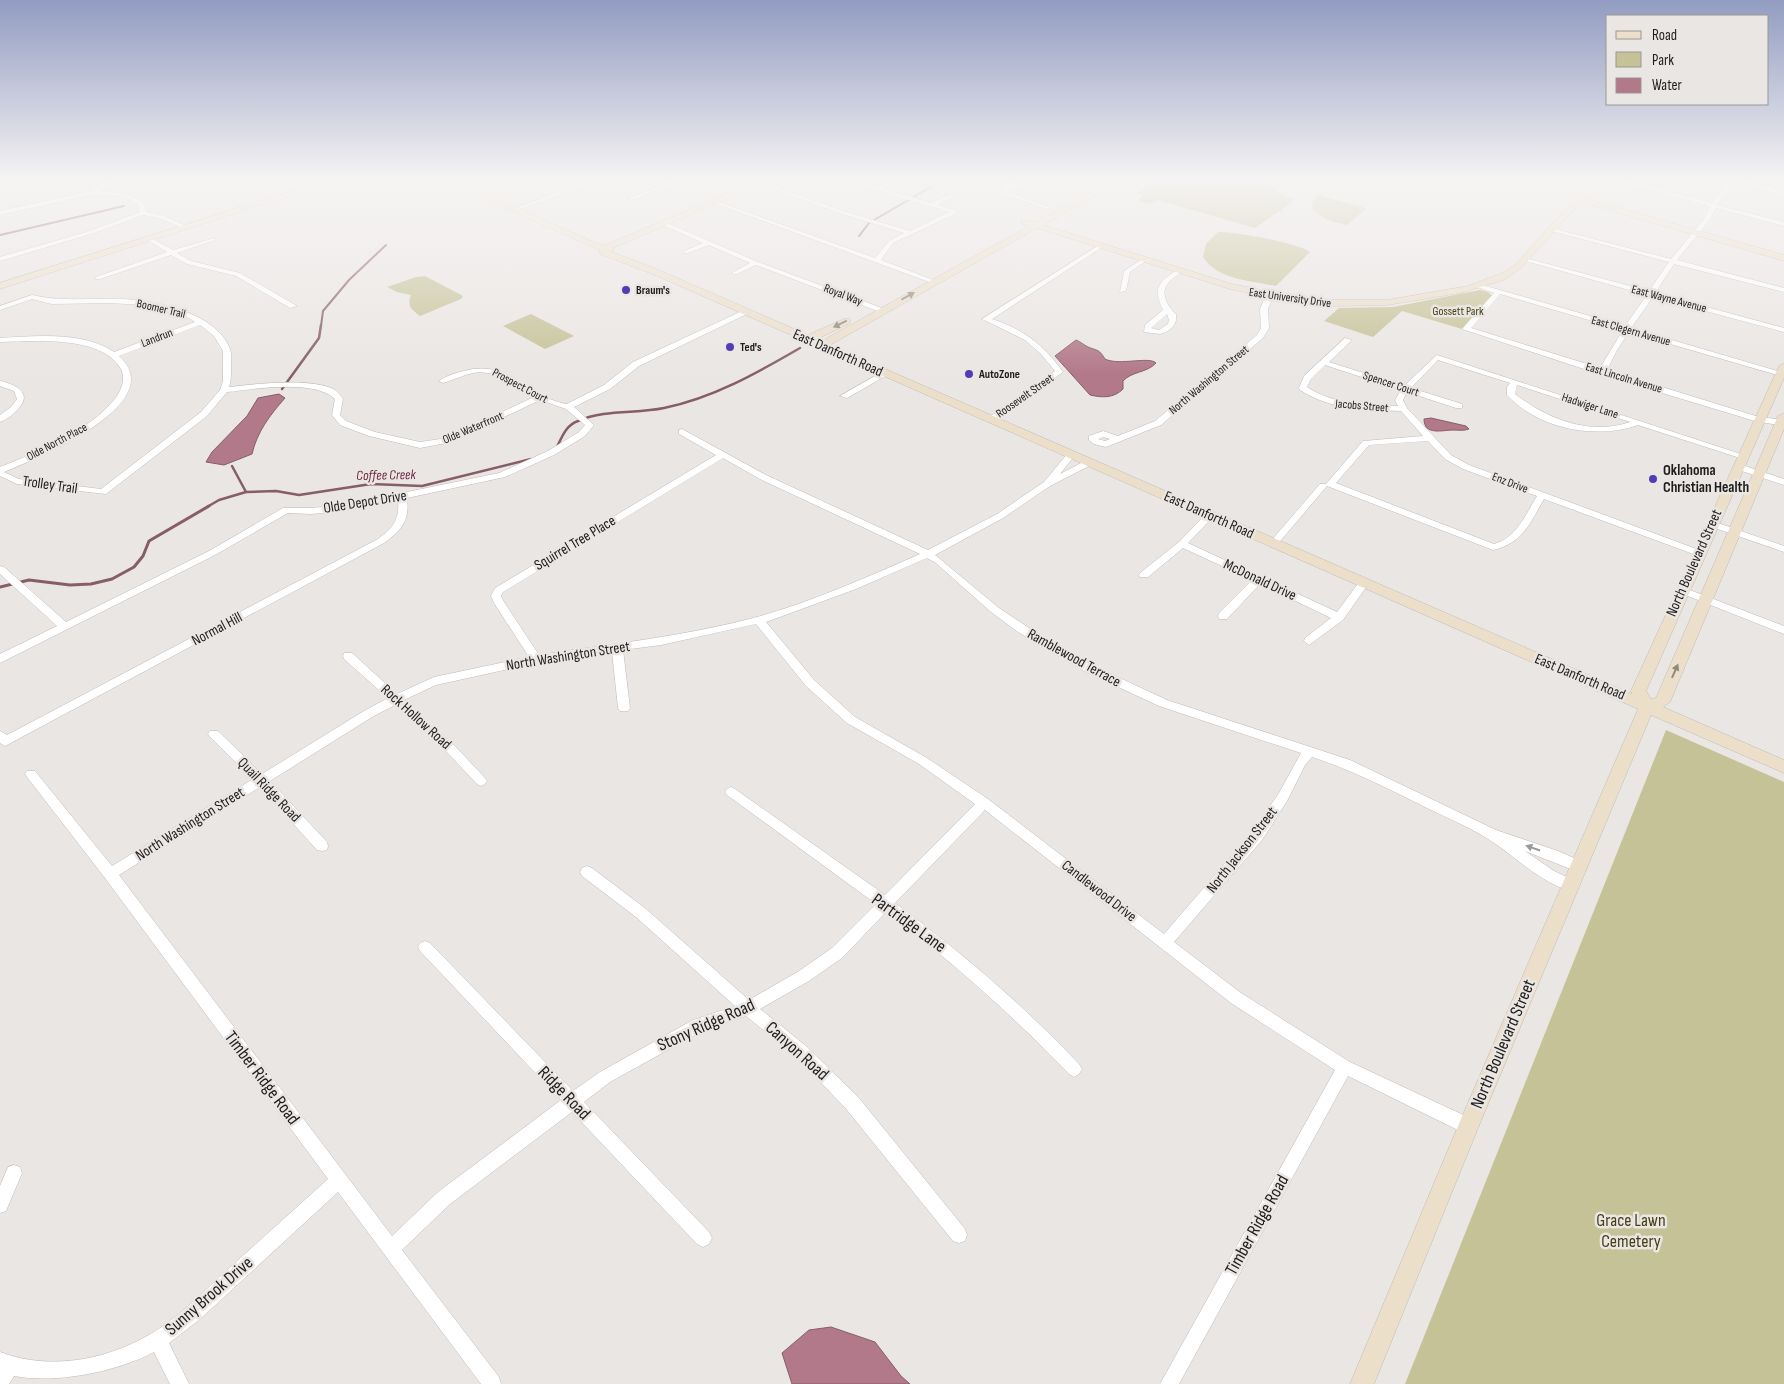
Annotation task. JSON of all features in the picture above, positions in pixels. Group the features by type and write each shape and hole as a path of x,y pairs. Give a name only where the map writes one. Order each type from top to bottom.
{"main road":[{"path":"0,286 128,246"},
{"name":"East Danforth Road","path":"595,246 603,249 603,252 633,262 1364,584 1647,706 1784,768"},
{"path":"603,249 611,246"},
{"path":"808,339 982,246"},
{"path":"822,345 999,246"},
{"name":"East University Drive","path":"1101,246 1269,297 1328,304 1385,304 1421,299 1480,286 1508,274 1525,260 1537,246"},
{"path":"1742,246 1784,258"},
{"name":"North Boulevard Street","path":"1647,706 1638,692 1758,419 1783,372"},
{"name":"North Boulevard Street","path":"1647,706 1662,702 1783,421"},
{"path":"1741,461 1766,457"},
{"path":"1699,553 1726,555"},
{"name":"North Boulevard Street","path":"1362,1384 1468,1126 1647,706"}],"street":[{"path":"0,258 44,246"},
{"path":"160,246 195,265 238,274 293,306"},
{"path":"98,278 192,246"},
{"path":"686,252 702,246"},
{"name":"Royal Way","path":"710,246 883,310"},
{"path":"834,246 934,282"},
{"path":"876,261 888,246"},
{"name":"Roosevelt Street","path":"991,420 1059,372 1041,347 1022,333 986,319 1101,246"},
{"path":"1612,246 1784,290"},
{"path":"1602,372 1613,350 1685,246"},
{"path":"1122,291 1124,275 1127,270 1144,260"},
{"name":"East Wayne Avenue","path":"1525,260 1784,330"},
{"path":"736,274 756,264"},
{"path":"1166,311 1160,288 1163,282 1179,271"},
{"name":"East Clegern Avenue","path":"1480,286 1498,293 1627,330 1783,372"},
{"name":"East Lincoln Avenue","path":"1498,293 1466,329 1758,419 1783,421"},
{"name":"Boomer Trail","path":"0,308 32,297 52,302 110,300 143,303 181,312 201,322 217,334 227,351 228,363 224,390"},
{"name":"North Washington Street","path":"1118,439 1158,423 1260,336 1265,328 1264,310 1269,297"},
{"path":"568,407 607,387 636,364 744,311"},
{"name":"Landrun","path":"114,355 201,322"},
{"path":"0,340 72,341 102,348 114,355"},
{"name":"Jacobs Street","path":"1348,340 1307,378 1303,388 1316,399 1339,404 1403,409"},
{"name":"Olde North Place","path":"0,472 78,434 111,409 125,390 127,383 124,366 114,355"},
{"name":"Hadwiger Lane","path":"1405,389 1437,357 1638,422 1741,461 1759,474 1784,482"},
{"name":"Spencer Court","path":"1324,362 1459,406"},
{"name":"Prospect Court","path":"443,381 478,369 495,370 540,397 560,406 568,407"},
{"path":"844,396 885,374"},
{"path":"1515,382 1511,388 1511,395 1534,413 1553,420 1597,430 1618,430 1638,422"},
{"path":"0,383 18,388 21,400 11,413 0,419"},
{"name":"Olde Waterfront","path":"224,390 251,386 289,385 333,392 340,399 336,410 338,420 379,436 420,445 449,440 540,397"},
{"path":"1403,409 1398,400 1405,389"},
{"name":"Trolley Trail","path":"0,472 17,481 103,492 204,414 224,390"},
{"name":"Olde Depot Drive","path":"0,659 212,553 286,510 311,511 344,508 502,475 551,453 577,437 590,425 568,407"},
{"name":"Enz Drive","path":"1403,409 1448,457 1466,467 1699,553"},
{"name":"Ramblewood Terrace","path":"682,432 763,477 853,516 929,554 995,610 1022,629 1088,668 1163,703 1346,763 1403,789 1492,834 1553,855 1578,866"},
{"path":"1273,544 1366,444 1430,438"},
{"name":"Squirrel Tree Place","path":"536,659 531,648 499,603 496,596 499,590 722,455"},
{"name":"North Washington Street","path":"1047,484 1071,455"},
{"name":"North Washington Street","path":"110,874 396,697 434,681 536,659 618,648 759,620 852,587 929,554 1000,516 1047,484 1088,463"},
{"path":"1327,485 1493,547 1504,546 1513,541 1542,495"},
{"name":"Normal Hill","path":"2,738 381,541 394,532 401,524 405,514 402,497"},
{"path":"1144,575 1182,544 1209,516"},
{"path":"1712,524 1784,549"},
{"name":"McDonald Drive","path":"1182,544 1339,617"},
{"path":"0,569 65,627"},
{"path":"1223,616 1259,580"},
{"path":"1309,641 1339,617 1364,584"},
{"path":"1682,590 1784,630"},
{"name":"Candlewood Drive","path":"759,620 770,636 830,703 851,720 922,761 984,803 1236,998 1345,1067 1468,1126"},
{"path":"618,648 624,708"},
{"name":"Rock Hollow Road","path":"348,656 396,697 450,748 481,781"},
{"name":"Quail Ridge Road","path":"214,734 261,780 322,846"},
{"name":"North Jackson Street","path":"1165,943 1258,836 1283,797 1301,762 1310,751"},
{"name":"Timber Ridge Road","path":"31,774 110,874 338,1181 492,1384"},
{"name":"Partridge Lane","path":"731,792 956,957 1044,1037 1074,1069"},
{"name":"Stony Ridge Road","path":"391,1249 444,1198 605,1077 698,1025 748,1008 804,976 837,953 886,906 984,803"},
{"name":"Ramblewood Terrace","path":"1492,834 1549,874 1570,885"},
{"name":"Canyon Road","path":"587,872 642,913 748,1008 801,1051 854,1104 959,1235"},
{"name":"Ridge Road","path":"425,947 703,1238"},
{"name":"Timber Ridge Road","path":"1170,1384 1345,1067"},
{"path":"0,1205 14,1173"},
{"name":"Sunny Brook Drive","path":"3,1369 46,1373 92,1365 135,1353 158,1340 188,1318 338,1181"},
{"path":"158,1340 180,1384"}],"green space":[{"path":"1206,246 1295,246 1310,252 1276,286 1246,281 1226,275 1209,265 1203,257"},
{"path":"425,276 463,296 461,299 420,316 411,307 409,302 411,295 397,292 387,287 416,277"},
{"name":"Gossett Park","path":"1480,290 1488,292 1492,296 1462,329 1402,311 1373,337 1324,321 1339,308 1393,307"},
{"path":"531,314 574,336 545,349 503,326"},
{"name":"Grace Lawn Cemetery","path":"1666,730 1784,782 1784,1384 1405,1384"}],"water":[{"path":"1076,340 1098,351 1105,359 1111,361 1147,360 1156,363 1123,381 1123,389 1112,396 1090,395 1055,356"},
{"path":"279,394 285,398 265,424 257,438 252,454 224,465 206,462 212,452 247,416 258,398"},
{"path":"1431,418 1466,426 1469,429 1431,430 1427,428 1424,419"},
{"path":"831,1327 875,1342 901,1376 910,1384 792,1384 782,1353 809,1330"}],"waterway":[{"path":"321,326 323,311 349,280 385,246"},
{"path":"282,389 319,338 321,325"},
{"name":"Coffee Creek","path":"557,447 567,428 578,421 610,413 653,410 682,404 734,384 800,348"},
{"name":"Coffee Creek","path":"246,492 276,491 299,495 371,484 422,486 531,459"},
{"path":"232,466 246,492"},
{"name":"Coffee Creek","path":"207,507 219,500 246,492"},
{"name":"Coffee Creek","path":"0,587 29,580 70,585 91,584 112,579 134,567 143,556 149,541 209,506"}],"place":[{"name":"Braum's","path":"626,290"},
{"name":"Ted's","path":"730,347"},
{"name":"AutoZone","path":"969,374"},
{"name":"Oklahoma Christian Health","path":"1653,479"}]}
